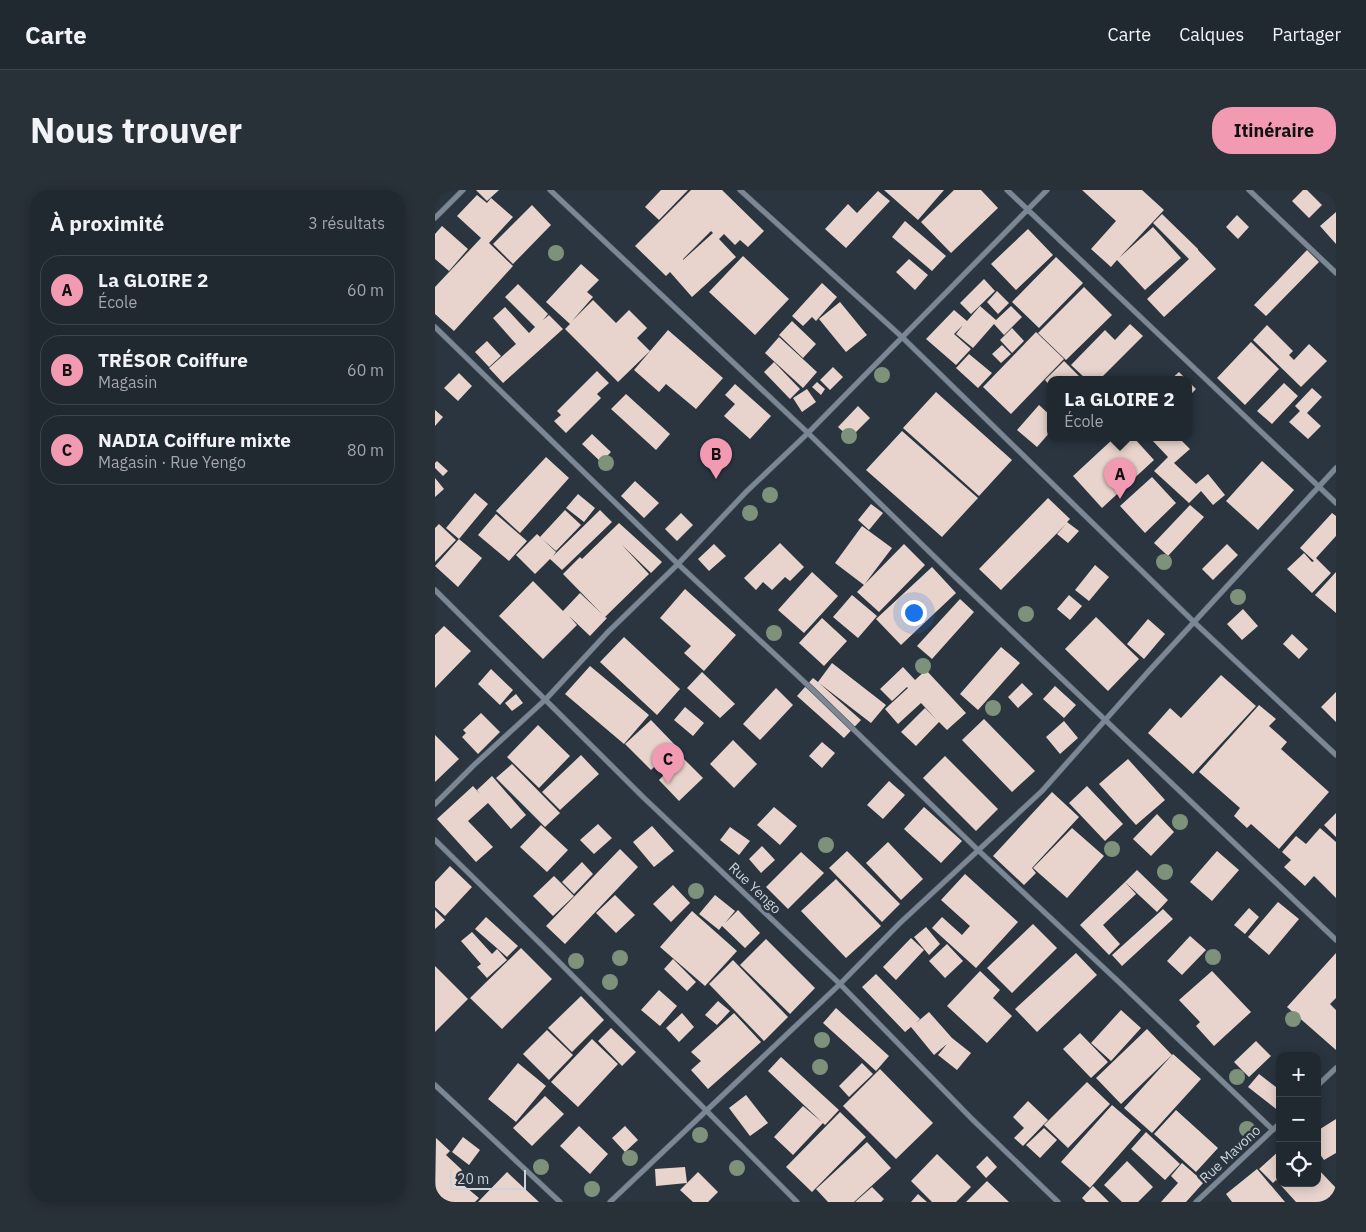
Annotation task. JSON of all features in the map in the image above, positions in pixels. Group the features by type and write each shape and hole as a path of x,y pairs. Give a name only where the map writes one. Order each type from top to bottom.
{"street":[{"path":"435,218 463,190"},
{"path":"550,190 808,432 964,586 1336,940"},
{"path":"741,190 902,337 1195,623 1336,755"},
{"path":"1007,190 1336,503"},
{"path":"435,804 545,699 746,492 808,432 1047,190"},
{"path":"1249,190 1336,273"},
{"path":"435,327 678,564 1273,1130"},
{"path":"610,1202 840,984 900,923 1042,791 1148,672 1336,468"},
{"name":"Rue Yengo","path":"435,590 643,797 840,984 972,1119 1058,1202"},
{"path":"435,840 797,1202"},
{"path":"1321,1082 1336,1068"},
{"path":"435,1085 560,1202"},
{"name":"Rue Mavono","path":"1196,1202 1276,1127"}],"building":[{"path":"476,190 499,190 487,201"},
{"path":"661,190 688,190 659,220 645,207"},
{"path":"691,190 722,190 764,231 748,247 740,240 735,245 724,234 719,239 736,257 692,297 670,272 666,276 635,246","holes":["711,231 713,233 683,260"]},
{"path":"884,190 944,190 918,220"},
{"path":"954,190 981,190 998,208 951,253 921,222"},
{"path":"1082,190 1142,190 1164,210 1119,258 1153,227 1181,258 1145,290 1117,260 1111,267 1091,249 1116,221"},
{"path":"1303,190 1307,190 1322,205 1309,218 1292,201"},
{"path":"878,191 890,201 846,248 825,229 848,204 857,213"},
{"path":"477,195 487,203 491,198 513,217 489,243 513,266 454,331 435,314 435,287 481,238 457,216"},
{"path":"532,205 551,225 513,264 493,244"},
{"path":"1336,212 1336,244 1320,226"},
{"path":"1162,214 1216,269 1164,317 1147,299 1189,259 1153,223"},
{"path":"1237,215 1249,227 1238,239 1226,227"},
{"path":"905,221 946,256 932,271 892,237"},
{"path":"442,226 468,249 449,271 435,259 435,234"},
{"path":"1028,229 1053,255 1016,290 991,264"},
{"path":"1307,250 1319,262 1266,316 1254,305"},
{"path":"743,256 789,299 755,335 709,292"},
{"path":"1056,257 1083,283 1039,328 1012,302"},
{"path":"909,259 928,275 915,290 896,272"},
{"path":"581,264 599,280 587,292 593,297 572,321 593,300 616,323 629,310 647,328 637,338 650,351 618,382 565,329 570,324 546,302"},
{"path":"984,279 995,291 971,314 960,303"},
{"path":"822,283 837,297 816,321 812,317 803,326 792,316"},
{"path":"518,284 548,314 543,320 549,315 563,329 503,383 489,368 516,344 493,318 505,307 529,333 535,327 505,297"},
{"path":"1084,287 1112,315 1066,360 1038,333"},
{"path":"997,291 1009,303 998,314 987,302"},
{"path":"840,302 867,335 846,352 819,319"},
{"path":"980,306 996,320 1011,306 1022,317 1004,335 994,324 973,348 956,334 963,325 954,334 971,349 956,365 926,339 954,310 967,321"},
{"path":"792,321 816,344 803,358 779,335"},
{"path":"1130,324 1143,336 1103,376 1083,376 1071,365 1105,330 1115,340"},
{"path":"1267,325 1293,351 1289,355 1294,360 1309,344 1327,361 1301,387 1253,340"},
{"path":"1012,328 1024,341 1012,353 1000,340"},
{"path":"668,330 723,378 696,409 666,384 659,392 634,370"},
{"path":"1036,332 1064,359 1011,414 983,387"},
{"path":"779,337 817,372 803,388 765,353"},
{"path":"487,341 501,356 489,367 475,352"},
{"path":"1251,342 1279,369 1245,405 1217,378"},
{"path":"1002,345 1011,354 1001,363 992,354"},
{"path":"969,354 992,373 978,388 956,368"},
{"path":"1064,361 1079,376 1049,376"},
{"path":"774,362 800,389 790,399 764,372"},
{"path":"833,367 843,377 830,390 820,380"},
{"path":"597,371 609,383 597,394 601,398 566,433 554,421 561,415 557,411"},
{"path":"1179,372 1183,376 1174,376"},
{"path":"459,373 472,386 458,401 444,388"},
{"path":"817,382 825,389 821,395 812,387"},
{"path":"1284,383 1298,396 1272,424 1257,411"},
{"path":"735,384 771,416 750,439 724,416 735,404 725,395"},
{"path":"1192,385 1196,389 1192,393"},
{"path":"1312,388 1322,397 1307,413 1321,426 1308,439 1289,422 1300,411 1295,406"},
{"path":"807,389 816,402 802,412 793,398"},
{"path":"936,392 1012,460 979,496 903,428"},
{"path":"626,394 670,434 656,450 611,409"},
{"path":"1039,405 1047,412 1047,436 1037,447 1017,430"},
{"path":"858,406 870,418 850,438 838,427"},
{"path":"435,410 443,417 435,426"},
{"path":"902,431 978,498 942,537 866,470"},
{"path":"592,434 611,452 601,462 582,444"},
{"path":"1111,441 1137,441 1154,460 1102,508 1073,476"},
{"path":"1153,441 1182,441 1190,449 1174,463 1196,484 1208,474 1225,495 1213,505 1201,491 1189,503 1154,471 1168,457"},
{"path":"546,457 569,478 520,533 496,511"},
{"path":"437,461 448,471 443,476 435,468"},
{"path":"1262,461 1294,490 1258,530 1226,501"},
{"path":"1152,477 1176,503 1145,533 1120,506"},
{"path":"435,478 444,489 435,497"},
{"path":"635,481 659,503 644,518 621,496"},
{"path":"475,493 488,504 459,539 446,528"},
{"path":"578,494 595,508 584,522 566,508"},
{"path":"1048,498 1070,519 1067,522 1079,531 1068,543 1057,534 1066,524 1001,590 979,569"},
{"path":"871,504 883,513 869,530 858,520"},
{"path":"1190,505 1204,517 1168,556 1154,543"},
{"path":"565,510 581,525 556,551 540,537"},
{"path":"600,510 612,522 562,570 550,559 535,574 516,555 537,534 556,552 553,556"},
{"path":"681,513 693,525 677,541 665,529"},
{"path":"1332,513 1336,516 1336,536 1316,558 1331,573 1312,593 1287,569 1304,553 1312,562 1314,561 1300,548"},
{"path":"496,514 527,541 509,561 478,535"},
{"path":"619,523 662,562 651,573 622,545 649,574 605,617 607,618 590,636 569,616 577,625 543,659 499,616 533,581 563,611 580,593 602,614 563,574 580,557 582,559"},
{"path":"439,524 456,540 435,562 435,528"},
{"path":"862,526 892,548 864,585 835,563"},
{"path":"459,539 482,558 458,587 435,566"},
{"path":"780,543 804,567 790,581 785,577 772,590 763,582 756,590 744,578"},
{"path":"714,544 726,556 709,571 698,559"},
{"path":"904,544 925,565 879,612 857,592"},
{"path":"1227,544 1238,555 1213,580 1202,569"},
{"path":"1095,565 1109,577 1089,601 1075,590"},
{"path":"932,567 956,593 901,645 876,619"},
{"path":"812,572 838,596 804,633 778,610"},
{"path":"1336,572 1336,613 1315,595"},
{"path":"685,589 736,635 704,671 684,653 691,646 660,618"},
{"path":"852,595 877,616 858,638 833,617"},
{"path":"1069,595 1082,606 1070,620 1057,609"},
{"path":"960,599 974,612 932,659 917,646"},
{"path":"1243,609 1258,626 1242,640 1227,624"},
{"path":"1096,617 1139,659 1108,691 1065,649"},
{"path":"822,618 847,641 824,666 799,643"},
{"path":"1148,619 1165,634 1144,659 1127,644"},
{"path":"444,626 471,651 435,688 435,635"},
{"path":"1292,634 1308,649 1299,659 1283,644"},
{"path":"624,637 680,689 657,715 600,662"},
{"path":"1001,647 1020,663 978,710 960,694"},
{"path":"832,663 886,705 871,723 819,683 861,720 844,738 797,696 813,678 818,682"},
{"path":"590,666 649,715 624,744 565,694"},
{"path":"903,667 915,680 926,670 966,713 947,730 939,722 916,746 901,732 925,708 936,719 921,703 898,724 885,709 908,688 892,701 880,689"},
{"path":"491,669 513,690 500,705 478,684"},
{"path":"702,672 735,704 720,718 687,688"},
{"path":"1221,675 1256,706 1193,774 1148,733 1170,708 1181,718"},
{"path":"1022,683 1033,694 1018,708 1008,697"},
{"path":"1055,686 1076,705 1064,718 1043,699"},
{"path":"776,688 793,705 760,740 743,724"},
{"path":"1336,692 1336,722 1321,707"},
{"path":"516,694 523,703 512,711 505,703"},
{"path":"1259,705 1276,719 1269,726 1287,742 1281,749 1329,792 1279,849 1251,824 1247,828 1234,816 1240,808 1199,772"},
{"path":"685,707 704,723 693,736 674,720"},
{"path":"481,713 500,732 478,754 462,737 466,733 463,730"},
{"path":"984,719 1035,771 1012,792 962,740"},
{"path":"651,720 676,746 651,770 625,744"},
{"path":"1064,721 1078,738 1060,754 1046,737"},
{"path":"538,725 570,756 539,788 507,757"},
{"path":"435,735 459,759 435,782"},
{"path":"733,740 757,764 734,788 710,764"},
{"path":"822,742 835,753 822,768 809,756"},
{"path":"581,755 599,774 560,810 542,792"},
{"path":"945,756 998,809 976,831 923,778"},
{"path":"682,757 703,778 679,801 659,780"},
{"path":"1128,759 1165,800 1136,825 1099,784"},
{"path":"512,764 560,813 545,827 496,778"},
{"path":"492,776 526,815 511,829 488,803 468,821 493,847 476,862 437,819 473,786 480,794 477,790"},
{"path":"889,781 905,795 883,819 867,805"},
{"path":"1087,786 1123,824 1105,841 1069,803"},
{"path":"1052,792 1079,817 1032,868 1036,873 1024,885 993,856"},
{"path":"774,807 797,826 780,845 757,825"},
{"path":"924,807 962,841 941,863 904,829"},
{"path":"1336,813 1336,837 1324,825"},
{"path":"1157,814 1174,832 1151,856 1133,839"},
{"path":"598,824 612,838 594,854 580,840"},
{"path":"541,825 568,850 547,872 520,847"},
{"path":"652,826 674,851 654,867 633,842"},
{"path":"730,827 750,841 739,855 720,840"},
{"path":"1072,828 1104,856 1067,898 1033,868"},
{"path":"1320,828 1336,842 1336,898 1314,876 1305,886 1284,867 1291,860 1282,852 1296,836 1306,844"},
{"path":"888,842 923,879 901,900 866,863"},
{"path":"762,846 775,860 761,873 749,859"},
{"path":"620,849 638,867 565,944 546,926"},
{"path":"847,851 900,904 882,922 829,868"},
{"path":"1217,851 1239,870 1212,901 1190,882"},
{"path":"801,852 824,873 788,909 766,887"},
{"path":"582,862 593,874 574,894 562,882"},
{"path":"450,866 472,887 445,916 435,907 435,882"},
{"path":"1137,870 1168,900 1157,912 1125,882"},
{"path":"965,874 1018,922 976,968 932,928 942,917 962,935 970,926 941,900"},
{"path":"554,876 574,896 553,916 533,896"},
{"path":"836,879 881,926 846,958 801,911"},
{"path":"1125,882 1136,894 1103,925 1120,944 1109,955 1080,925"},
{"path":"673,885 690,903 671,922 653,904"},
{"path":"615,895 635,915 616,933 596,913"},
{"path":"715,895 735,911 725,923 738,910 760,933 745,948 722,926 719,930 699,914"},
{"path":"1278,902 1299,919 1269,955 1248,937"},
{"path":"1249,908 1259,917 1245,934 1234,925"},
{"path":"1163,909 1173,919 1122,966 1112,955"},
{"path":"435,910 445,920 435,929"},
{"path":"692,911 737,951 705,986 660,947"},
{"path":"486,917 518,946 507,957 475,929"},
{"path":"1033,924 1057,948 1012,993 987,968"},
{"path":"926,927 940,944 929,955 914,937"},
{"path":"472,932 492,954 497,949 507,960 487,978 477,967 481,964 461,941"},
{"path":"1190,936 1206,950 1182,975 1167,961"},
{"path":"911,938 924,950 896,980 883,967"},
{"path":"766,939 815,988 790,1014 740,965"},
{"path":"947,944 963,961 945,978 929,961"},
{"path":"521,948 552,979 502,1029 470,998"},
{"path":"1076,953 1097,975 1037,1032 1015,1009"},
{"path":"1336,953 1336,998 1330,1004 1336,1010 1336,1050 1287,1007"},
{"path":"673,959 696,982 687,991 664,969"},
{"path":"733,960 788,1017 764,1041 709,984"},
{"path":"435,966 468,999 435,1032"},
{"path":"980,971 1000,990 993,998 1012,1016 987,1043 947,1006"},
{"path":"1212,971 1251,1012 1214,1046 1196,1026 1200,1022 1179,1000"},
{"path":"876,974 920,1019 916,1023 929,1012 952,1038 971,1053 957,1070 938,1055 947,1044 934,1055 911,1027 905,1032 862,987"},
{"path":"659,990 677,1006 660,1026 641,1010"},
{"path":"581,996 604,1020 572,1052 548,1028"},
{"path":"718,1001 730,1011 717,1025 705,1015"},
{"path":"836,1008 889,1056 876,1071 823,1023"},
{"path":"1121,1010 1141,1028 1111,1061 1091,1043"},
{"path":"682,1013 694,1027 679,1042 666,1028"},
{"path":"734,1013 761,1042 708,1089 691,1070 701,1061 691,1052"},
{"path":"611,1028 636,1052 622,1066 598,1041"},
{"path":"1147,1029 1172,1055 1121,1104 1096,1078"},
{"path":"547,1030 573,1055 549,1080 523,1054"},
{"path":"1080,1033 1108,1062 1091,1078 1063,1049"},
{"path":"592,1039 618,1064 578,1107 551,1082"},
{"path":"1256,1041 1271,1056 1249,1077 1234,1062"},
{"path":"1173,1054 1201,1079 1152,1133 1124,1108"},
{"path":"781,1057 839,1110 825,1125 768,1071"},
{"path":"518,1063 546,1086 516,1122 488,1099"},
{"path":"862,1063 873,1074 849,1097 839,1086"},
{"path":"880,1069 933,1123 896,1159 843,1106"},
{"path":"1259,1074 1276,1087 1276,1109 1248,1087"},
{"path":"1087,1082 1110,1104 1068,1148 1044,1125"},
{"path":"746,1095 768,1123 750,1136 729,1108"},
{"path":"545,1096 564,1114 532,1146 513,1128"},
{"path":"1028,1101 1048,1120 1023,1146 1014,1138 1024,1128 1013,1117"},
{"path":"1112,1105 1141,1130 1090,1188 1061,1162"},
{"path":"803,1106 823,1123 793,1155 774,1137"},
{"path":"1176,1110 1218,1148 1196,1172 1154,1134"},
{"path":"840,1112 866,1137 812,1192 786,1167"},
{"path":"1336,1119 1336,1153 1324,1160 1321,1156 1321,1128"},
{"path":"579,1126 608,1154 590,1174 560,1146"},
{"path":"625,1126 638,1140 625,1152 612,1138"},
{"path":"1044,1128 1057,1140 1040,1158 1026,1145"},
{"path":"1146,1132 1180,1164 1165,1180 1131,1149"},
{"path":"463,1137 480,1150 469,1165 452,1152"},
{"path":"436,1138 450,1151 446,1155 462,1170 455,1178 479,1198 475,1202 435,1201"},
{"path":"867,1142 891,1168 854,1202 828,1202 816,1189"},
{"path":"937,1154 971,1187 956,1202 932,1202 911,1181"},
{"path":"1276,1154 1276,1180 1273,1183 1259,1169"},
{"path":"987,1156 997,1167 986,1178 976,1167"},
{"path":"1127,1161 1153,1187 1138,1202 1122,1202 1104,1185"},
{"path":"1182,1163 1204,1182 1186,1202 1161,1202 1178,1183 1171,1176"},
{"path":"685,1167 687,1183 656,1186 655,1169"},
{"path":"1257,1169 1285,1202 1232,1202 1226,1194"},
{"path":"507,1172 539,1202 478,1202"},
{"path":"698,1172 718,1192 708,1202 693,1202 680,1190"},
{"path":"1321,1172 1336,1188 1336,1202 1296,1202 1282,1187 1321,1187"},
{"path":"987,1181 1009,1202 966,1202"},
{"path":"1093,1186 1109,1202 1086,1202 1082,1198"},
{"path":"872,1187 884,1199 881,1202 855,1202"},
{"path":"918,1194 927,1202 911,1202"}],"place":[{"name":"TRÉSOR Coiffure","path":"716,479"},
{"name":"La GLOIRE 2","path":"1120,499"},
{"name":"NADIA Coiffure mixte","path":"668,784"}]}
